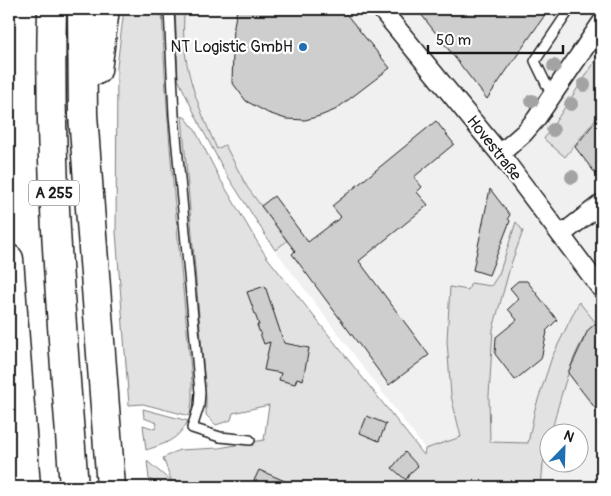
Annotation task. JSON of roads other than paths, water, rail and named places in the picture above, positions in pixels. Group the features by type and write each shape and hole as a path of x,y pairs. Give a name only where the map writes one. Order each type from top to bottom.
{"highway":[{"name":"A 255","path":"52,9 51,139 57,270 74,487"},
{"path":"82,9 85,148 111,487"},
{"path":"85,148 105,9"},
{"path":"9,260 26,487"}],"street":[{"name":"Hovestraße","path":"381,9 500,154 602,290"},
{"path":"500,154 524,132 552,96 602,22"},
{"path":"560,235 602,202"}],"lane":[{"path":"169,9 174,115 200,392 199,406 192,428 220,437 250,440"},
{"path":"552,96 534,61 570,9"}],"place":[{"name":"NT Logistic GmbH","path":"303,47"}]}
